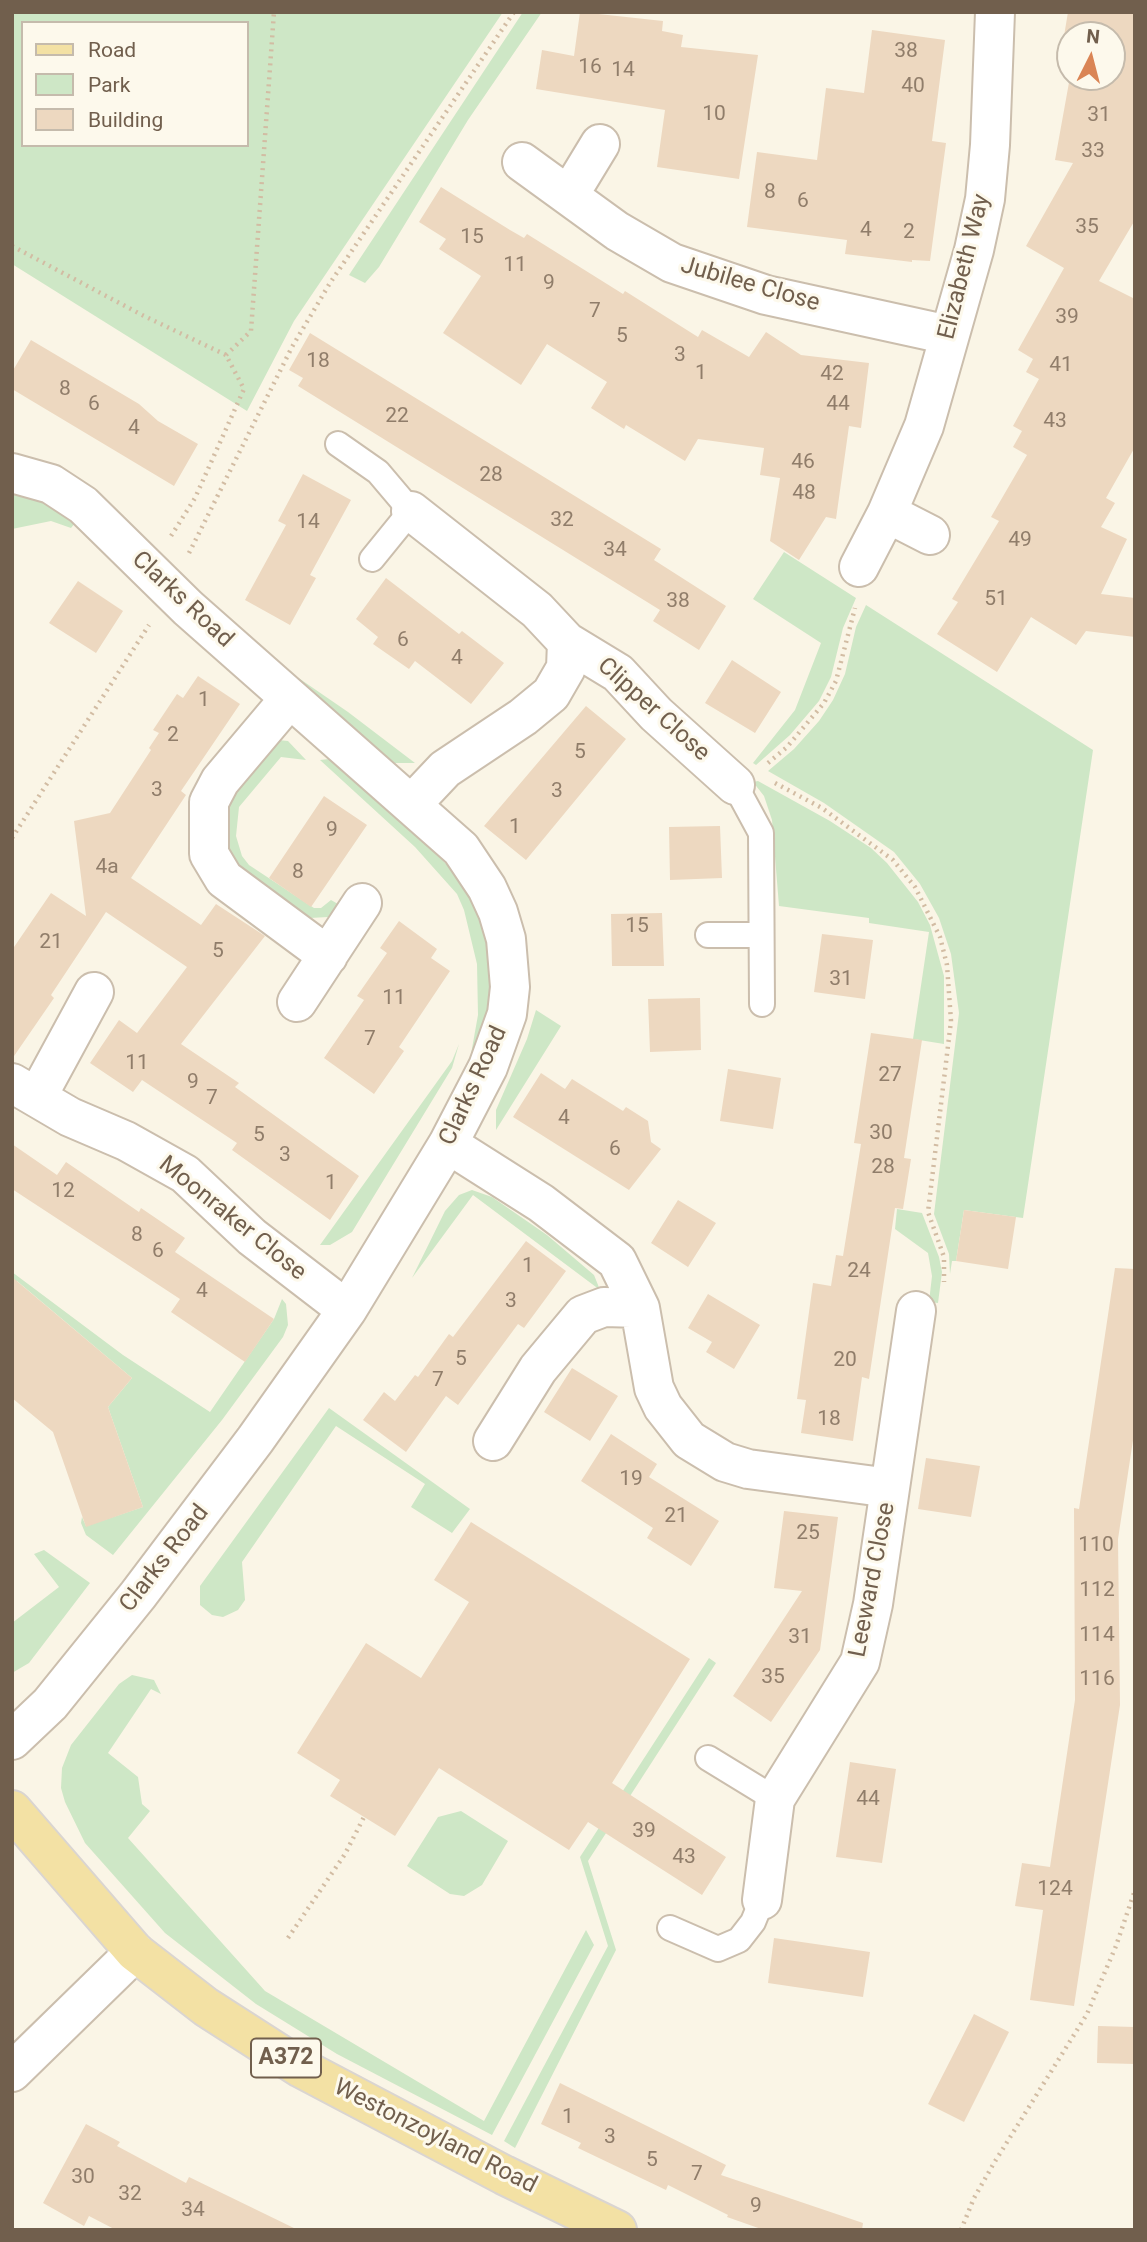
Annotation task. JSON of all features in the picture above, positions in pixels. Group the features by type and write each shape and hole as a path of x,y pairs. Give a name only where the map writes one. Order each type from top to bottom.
{"main road":[{"name":"Westonzoyland Road","path":"12,1810 135,1952 206,2007 301,2068 504,2175 617,2230"}],"street":[{"name":"Elizabeth Way","path":"859,566 887,513 923,426 974,250 985,199 995,12"},
{"path":"569,195 600,144"},
{"name":"Jubilee Close","path":"522,162 646,250 719,281 766,295 948,335"},
{"name":"Clarks Road","path":"12,473 51,484 83,505 159,579 461,849 487,888 506,939 509,966 507,1014 499,1042 448,1144 348,1310 255,1440 138,1595 50,1704 12,1740"},
{"name":"Clipper Close","path":"411,512 537,610 567,642 618,673 656,715 751,782"},
{"path":"887,513 930,535"},
{"name":"Clipper Close","path":"412,804 445,769 523,717 551,694 566,668 567,642"},
{"path":"290,698 220,781 209,802 209,854 224,878 328,956"},
{"path":"297,1002 362,903"},
{"name":"Moonraker Close","path":"94,992 25,1090 88,1126 146,1151 186,1174 252,1237 348,1310"},
{"name":"Leeward Close","path":"448,1144 541,1203 617,1261 640,1308 650,1371 663,1407 689,1440 705,1451 748,1469 890,1488"},
{"path":"493,1441 538,1369 583,1315 604,1307 640,1308"},
{"name":"Leeward Close","path":"762,1900 775,1799 860,1662 873,1604 916,1311"},
{"path":"12,2072 135,1952"}],"lane":[{"path":"338,444 379,472 411,512 372,559"},
{"path":"751,782 761,834 762,1004"},
{"path":"708,934 760,935"},
{"path":"708,1758 775,1799"},
{"path":"670,1928 718,1949 739,1940 753,1922 762,1900"}],"path":[{"path":"226,355 251,331 274,12"},
{"path":"159,579 231,472 292,347 330,283 514,12"},
{"path":"12,246 132,310 226,355 244,389 159,579 150,624 12,838"},
{"path":"766,764 787,747 814,717 836,681 856,603 862,606 865,602 859,566"},
{"path":"751,782 822,808 893,860 915,887 940,937 947,965 951,1021 928,1212 944,1257 945,1274 940,1314 916,1311"},
{"path":"288,1938 345,1854 364,1817"},
{"path":"961,2230 974,2198 994,2163 1087,2014 1116,1946 1135,1890"}],"green space":[{"path":"12,12 503,12 294,321 247,411 12,264"},
{"path":"523,12 542,12 468,120 379,267 365,283 349,275"},
{"path":"12,492 39,499 75,523 71,528 51,521 12,529"},
{"path":"784,552 856,598 843,628 831,677 819,701 790,735 756,765 753,763 795,710 821,643 753,599"},
{"path":"866,605 1093,750 1023,1218 964,1210 956,1261 952,1261 950,1274 949,1254 934,1214 959,1013 951,954 939,918 920,884 894,852 824,803 768,771 794,749 819,721 833,700 845,674 856,627"},
{"path":"284,668 415,763 395,763 350,731"},
{"path":"278,740 288,741 306,760 281,757 239,807 236,836 242,856 249,865 314,908 321,908 331,900 338,904 328,917 310,918 248,876 229,852 225,812 230,801"},
{"path":"329,759 414,831 450,868 472,902 485,933 492,992 484,1028 471,1054 478,1015 477,964 464,910 457,894 415,847 320,760"},
{"path":"758,781 830,821 871,848 887,863 918,902 930,925 944,976 944,1044 913,1039 929,932 869,923 869,918 779,906 772,820 764,796 753,782"},
{"path":"536,1010 561,1026 496,1130 496,1110 527,1039"},
{"path":"459,1044 452,1068 352,1232 330,1245 320,1245 452,1061"},
{"path":"472,1190 492,1197 547,1235 594,1275 600,1290 473,1195 412,1278 445,1211 459,1195"},
{"path":"897,1209 922,1213 942,1272 938,1303 929,1302 932,1276 928,1253 895,1229"},
{"path":"12,1272 123,1355 210,1412 274,1319 282,1299 286,1304 288,1325 283,1337 222,1420 113,1555 86,1535 81,1523 82,1517 86,1526 143,1507 108,1407 132,1378 17,1281 12,1287"},
{"path":"329,1408 470,1509 452,1533 411,1507 425,1484 336,1426 242,1562 245,1600 238,1610 223,1617 212,1615 200,1605 200,1586"},
{"path":"44,1550 90,1583 29,1663 12,1673 12,1623 59,1587 34,1554"},
{"path":"709,1658 716,1663 588,1861 616,1950 515,2148 504,2141 608,1946 580,1857"},
{"path":"132,1675 154,1680 161,1694 151,1689 108,1753 138,1777 142,1804 150,1811 128,1838 265,1991 484,2121 586,1930 594,1945 492,2135 337,2054 256,2004 165,1933 85,1843 65,1802 61,1788 62,1768 71,1745 119,1684"},
{"path":"461,1811 508,1841 482,1885 464,1896 450,1894 407,1866 438,1817"}],"building":[{"path":"580,12 663,21 662,31 683,35 681,47 758,55 739,179 657,167 665,110 536,89 542,50 574,56"},
{"path":"1068,12 1135,12 1135,220 1099,281 1135,299 1135,447 1106,498 1115,503 1101,527 1127,539 1101,594 1135,598 1135,637 1086,631 1076,645 1031,617 997,672 937,634 958,602 952,599 999,521 991,517 1027,455 1013,447 1022,431 1013,426 1039,379 1026,372 1033,359 1018,350 1064,268 1026,246 1073,163 1055,160 1067,91 1126,91 1126,21 1066,21"},
{"path":"872,30 945,40 932,141 946,143 930,261 912,262 845,254 847,240 747,227 757,152 817,160 826,88 864,93"},
{"path":"441,187 524,238 527,234 623,294 625,291 698,337 702,330 749,357 766,332 801,355 869,363 861,428 849,426 836,519 826,517 799,560 770,541 780,478 760,475 764,448 698,439 685,461 626,425 624,429 591,408 607,382 547,344 521,385 443,333 481,276 439,249 446,239 419,222"},
{"path":"310,333 661,549 654,560 726,606 699,650 653,621 660,610 298,386 303,378 289,370"},
{"path":"31,340 139,404 158,421 198,444 174,486 12,389 12,372"},
{"path":"303,474 351,500 310,575 316,578 290,625 245,600 286,525 278,521"},
{"path":"386,578 459,634 462,631 504,663 471,704 415,661 409,669 373,644 378,637 356,619"},
{"path":"78,581 123,611 96,653 49,623"},
{"path":"732,660 781,692 755,733 705,703"},
{"path":"198,676 240,704 181,791 186,795 131,878 201,925 216,904 265,936 181,1044 239,1083 235,1087 359,1176 330,1220 232,1150 237,1143 142,1080 133,1092 90,1063 119,1020 137,1033 187,967 106,912 51,995 54,998 12,1059 12,950 51,893 86,916 74,821 110,813 151,750 149,748 159,733 153,730 177,694 183,698"},
{"path":"586,706 626,739 526,860 484,826"},
{"path":"324,796 367,825 311,907 269,878"},
{"path":"720,826 722,878 670,880 669,827"},
{"path":"662,913 664,966 612,966 611,914"},
{"path":"399,921 437,949 431,958 450,971 399,1047 404,1051 374,1094 324,1058 364,1000 357,996 387,953 380,948"},
{"path":"822,934 873,940 865,999 814,992"},
{"path":"700,998 701,1050 650,1052 648,999"},
{"path":"871,1033 922,1040 904,1158 911,1159 903,1209 895,1208 869,1379 862,1377 853,1441 801,1433 806,1400 797,1399 813,1283 831,1286 836,1255 843,1256 861,1144 854,1143"},
{"path":"728,1069 781,1078 773,1129 720,1121"},
{"path":"541,1073 565,1089 572,1079 623,1111 626,1107 648,1121 651,1142 661,1149 629,1190 513,1117"},
{"path":"12,1144 57,1175 66,1162 139,1212 141,1208 185,1238 175,1252 274,1319 245,1362 171,1312 180,1299 12,1189"},
{"path":"678,1200 716,1223 688,1267 651,1243"},
{"path":"964,1210 1016,1217 1008,1269 956,1261"},
{"path":"526,1241 566,1271 524,1328 518,1324 458,1405 446,1396 406,1452 363,1420 384,1392 395,1401 415,1375 418,1377 449,1334 453,1337"},
{"path":"1115,1268 1135,1269 1135,1427 1118,1539 1120,1705 1074,2006 1030,2000 1043,1910 1015,1906 1022,1863 1050,1867 1075,1700 1074,1508 1079,1509"},
{"path":"12,1277 132,1378 108,1407 143,1507 86,1527 53,1432 12,1398"},
{"path":"708,1294 760,1325 734,1369 706,1352 712,1342 688,1328"},
{"path":"572,1368 618,1396 590,1441 544,1412"},
{"path":"611,1434 657,1464 649,1477 719,1521 691,1566 647,1538 653,1528 581,1481"},
{"path":"926,1458 980,1466 971,1517 918,1509"},
{"path":"784,1511 838,1517 820,1650 771,1722 733,1696 802,1591 774,1588"},
{"path":"471,1522 690,1659 612,1783 726,1857 702,1895 588,1822 569,1850 439,1768 395,1836 330,1796 340,1780 297,1753 366,1643 421,1678 469,1602 434,1580"},
{"path":"850,1762 896,1769 882,1863 836,1857"},
{"path":"774,1938 870,1952 863,1997 768,1983"},
{"path":"974,2014 1009,2032 964,2122 928,2104"},
{"path":"1098,2026 1135,2027 1135,2064 1097,2063"},
{"path":"560,2083 726,2165 721,2175 863,2223 862,2230 764,2230 727,2217 728,2215 668,2185 666,2190 578,2148 581,2143 541,2124"},
{"path":"86,2124 120,2142 117,2146 186,2183 189,2177 298,2230 116,2230 89,2216 84,2226 43,2203"}]}
